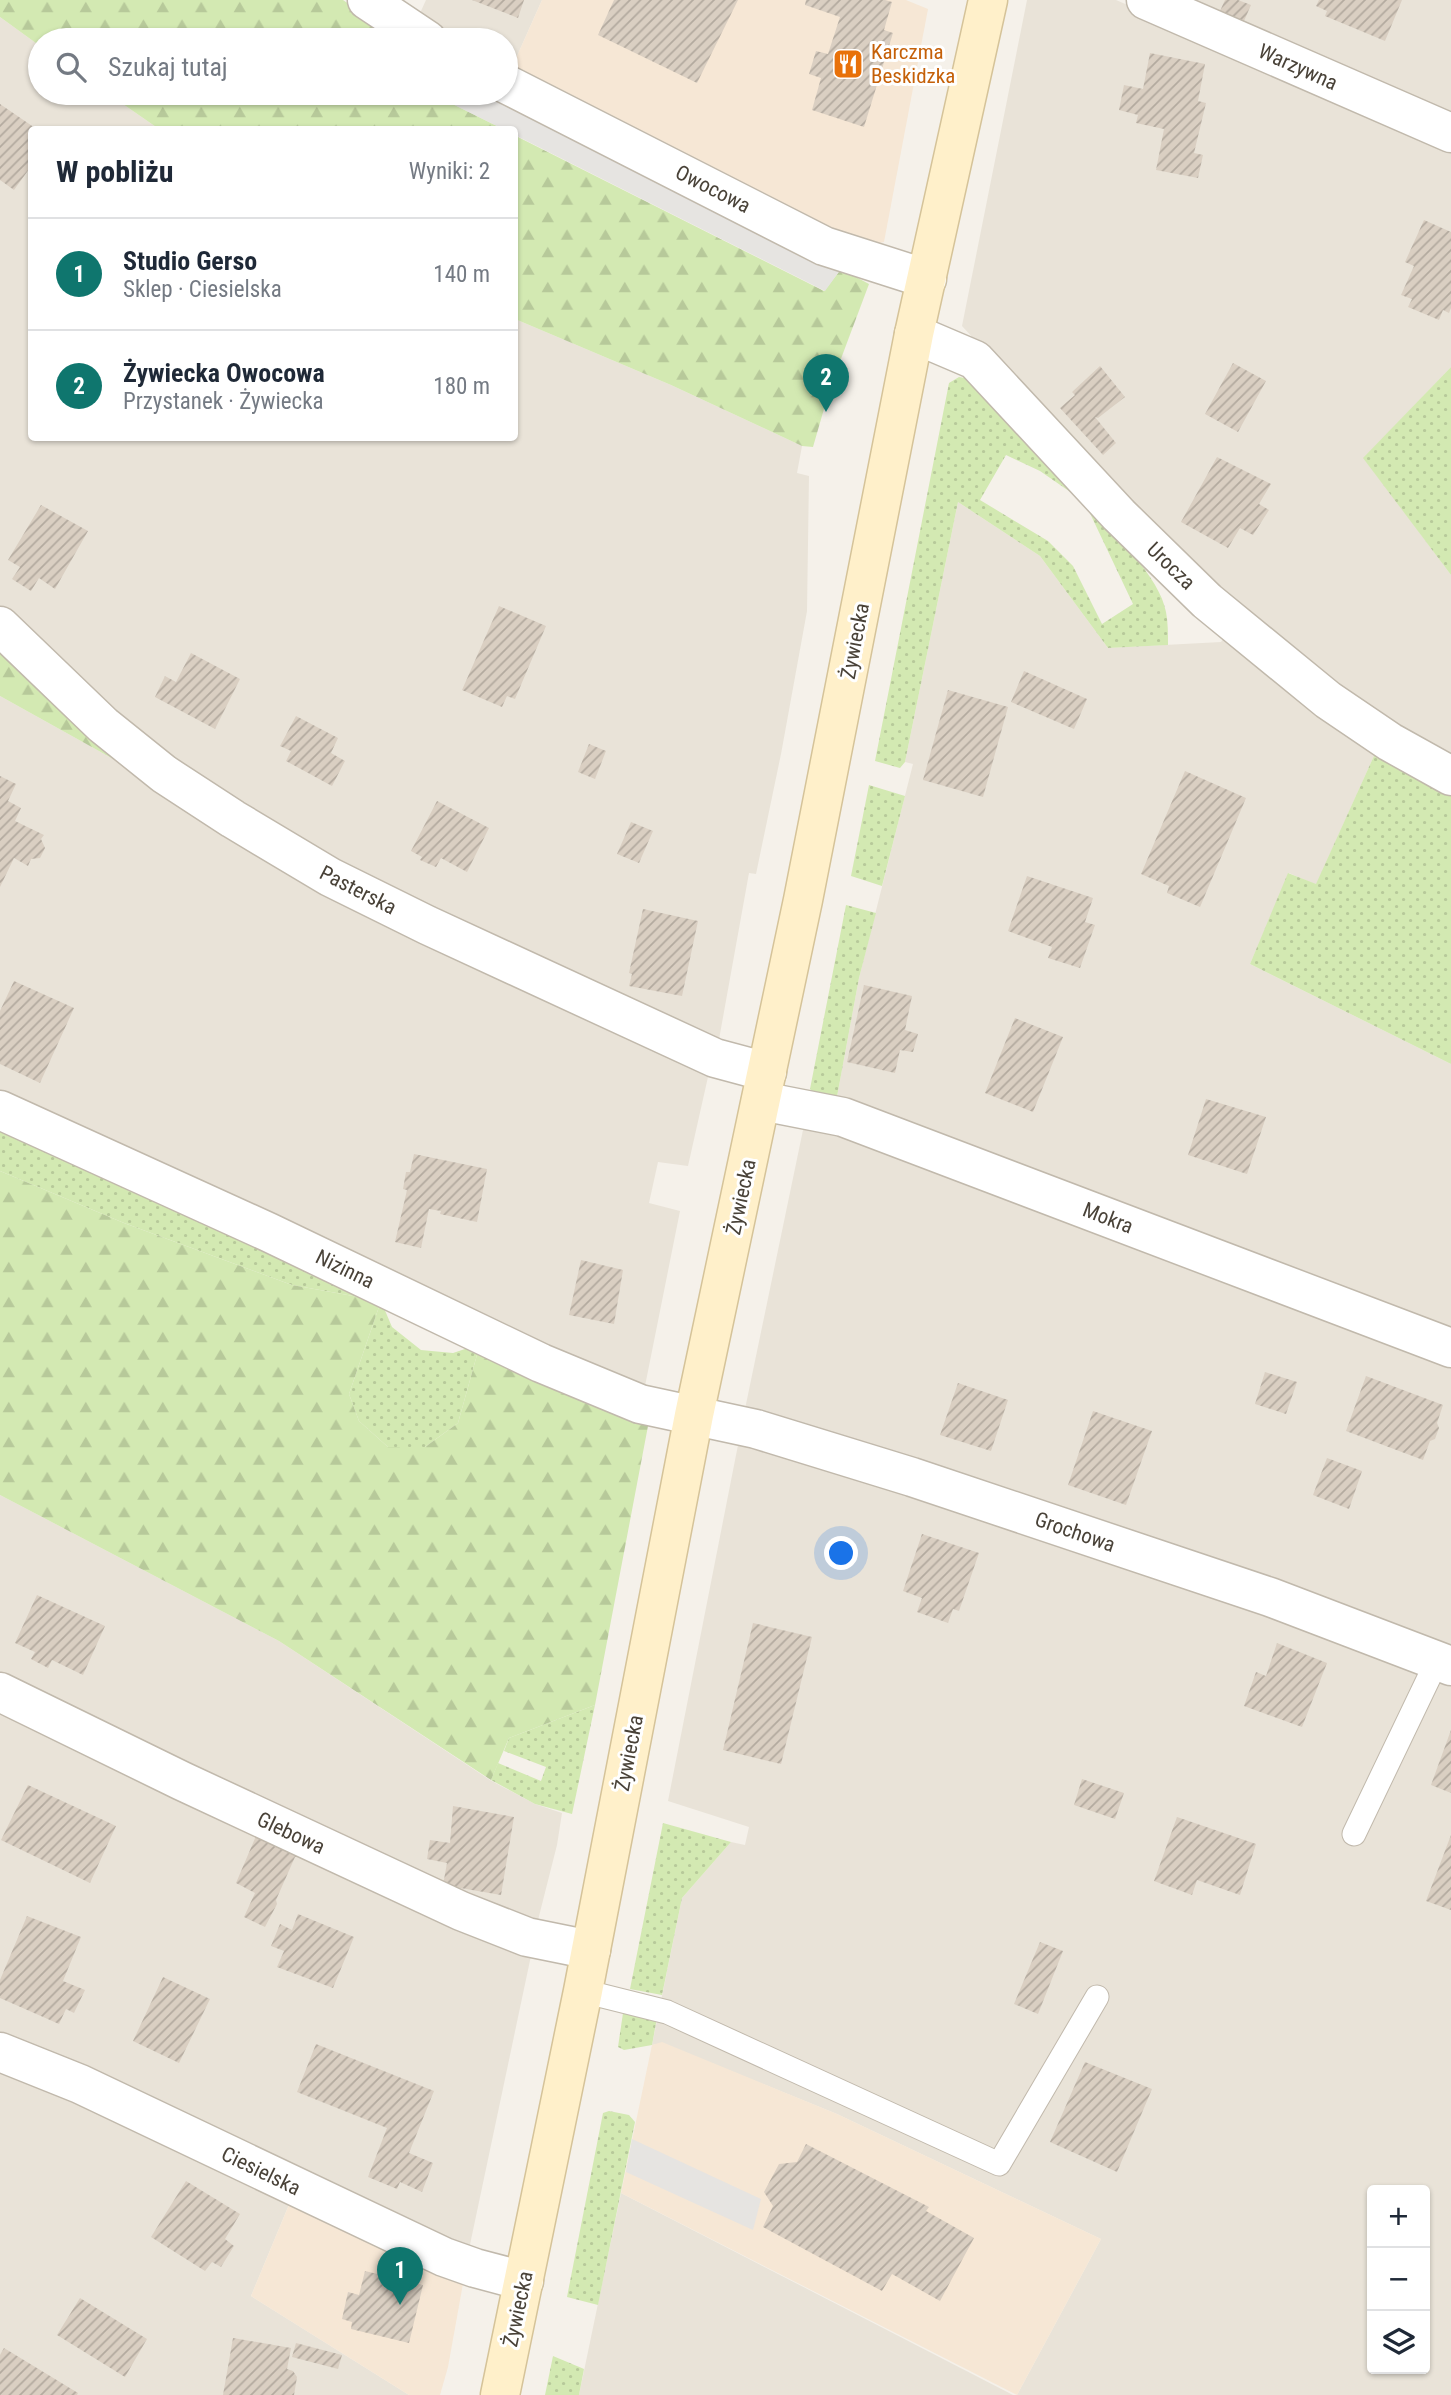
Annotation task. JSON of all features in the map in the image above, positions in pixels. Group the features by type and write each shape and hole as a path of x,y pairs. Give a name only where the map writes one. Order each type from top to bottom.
{"main road":[{"name":"Żywiecka","path":"500,2395 591,1950 694,1415 806,887 914,334 988,0"}],"street":[{"path":"367,0 409,28"},
{"name":"Warzywna","path":"1146,0 1451,133"},
{"name":"Owocowa","path":"518,89 824,246 927,279"},
{"name":"Urocza","path":"914,334 975,360 1119,515 1227,618 1328,700 1390,742 1451,776"},
{"name":"Pasterska","path":"0,626 103,725 164,774 233,819 330,877 427,925 715,1058 764,1086"},
{"name":"Mokra","path":"764,1086 1451,1348"},
{"name":"Nizinna","path":"0,1110 256,1226 541,1363 640,1404 694,1415"},
{"name":"Grochowa","path":"694,1415 756,1429 912,1477 1270,1597 1444,1664"},
{"name":"Glebowa","path":"0,1692 195,1787 461,1911 527,1937 591,1950"},
{"name":"Ciesielska","path":"0,2052 80,2084 444,2257 524,2281"}],"lane":[{"path":"1354,1834 1444,1664"},
{"path":"583,1990 667,2012 999,2164 1097,1997"}],"shaded area":[{"path":"426,0 542,0 518,54 518,28 425,28 416,22"},
{"path":"542,0 906,0 928,9 884,242 870,245 840,238 518,78 518,54"},
{"path":"1027,0 1116,0 1451,144 1451,367 1364,458 1451,575 1451,764 1334,690 1125,502 962,326"},
{"path":"1164,0 1451,0 1451,124"},
{"path":"0,17 28,37 28,105 124,105 155,126 28,126 28,441 518,441 518,320 671,385 802,446 797,473 809,476 807,611 756,874 749,873 718,1045 236,813 0,618"},
{"path":"454,105 518,105 841,269 825,291 518,137 518,126 497,126"},
{"path":"958,502 1040,556 1108,648 1221,642 1230,629 1378,747 1316,885 1289,873 1250,964 1451,1064 1451,1339 836,1102 859,978 913,764 905,762"},
{"path":"0,696 160,785 710,1068 688,1166 658,1162 649,1203 680,1211 644,1391 0,1096"},
{"path":"811,1128 854,1132 1451,1357 1451,1657 745,1409 803,1130"},
{"path":"755,1439 1451,1677 1451,2395 1017,2395 1101,2239 837,2114 662,2043 652,2045 682,1898 731,1842 745,1845 749,1827 668,1801 738,1445"},
{"path":"0,1495 279,1641 490,1780 535,1804 562,1813 557,1845 536,1928 0,1683"},
{"path":"0,1702 532,1951 468,2254 0,2041"},
{"path":"662,2042 837,2114 1101,2239 1017,2395 621,2193 652,2045"},
{"path":"0,2059 293,2195 251,2296 409,2395 0,2395"},
{"path":"632,2139 761,2199 753,2230 626,2172"},
{"path":"621,2193 1013,2395 579,2395"},
{"path":"293,2195 464,2278 448,2367 440,2395 409,2395 251,2296"}],"green space":[{"path":"0,0 343,0 384,28 28,28 28,37 0,17"},
{"path":"124,105 455,105 497,126 155,126"},
{"path":"518,137 824,291 841,269 869,284 830,388 813,447 802,446 671,385 518,320"},
{"path":"1451,367 1451,575 1363,458"},
{"path":"959,377 970,379 1079,498 1040,471 1006,455 980,500 1048,541 1073,566 1102,624 1133,604 1087,507 1134,555 1155,584 1166,612 1168,645 1108,648 1040,556 958,502 905,762 900,768 875,761 949,383"},
{"path":"0,639 160,785 0,696"},
{"path":"1378,747 1451,786 1451,1064 1250,964 1288,873 1316,884"},
{"path":"869,785 905,796 882,886 851,876"},
{"path":"846,905 876,913 859,978 836,1102 818,1098 810,1089"},
{"path":"0,1122 381,1301 292,1285 124,1223 0,1171"},
{"path":"0,1171 124,1223 292,1285 381,1301 349,1394 359,1421 388,1447 425,1447 458,1423 480,1344 635,1416 648,1426 595,1705 509,1738 491,1780 279,1641 0,1495"},
{"path":"381,1301 392,1327 421,1350 453,1353 480,1344 458,1423 425,1447 388,1447 359,1421 349,1394"},
{"path":"595,1705 572,1814 535,1804 491,1780 498,1763 541,1781 546,1767 504,1751 509,1738"},
{"path":"663,1823 731,1842 682,1898 662,1995 630,1989"},
{"path":"623,2013 657,2018 652,2045 624,2050 618,2047"},
{"path":"609,2111 629,2115 635,2122 598,2305 567,2297 603,2113"},
{"path":"553,2356 584,2369 579,2395 545,2395"}],"building":[{"path":"472,0 524,0 518,18"},
{"path":"614,0 738,0 697,83 598,35"},
{"name":"Karczma Beskidzka","path":"806,0 892,2 884,30 893,33 864,127 812,110 821,78 809,74 816,51 828,54 840,17 805,5"},
{"path":"1225,0 1238,0 1251,5 1244,21 1220,11"},
{"path":"1319,0 1402,0 1385,41 1325,16 1327,11 1316,6"},
{"path":"1150,53 1205,64 1198,101 1206,103 1194,153 1203,155 1198,178 1156,170 1164,129 1136,123 1138,115 1119,110 1124,85 1143,89"},
{"path":"0,104 32,126 28,126 28,171 14,190 0,180"},
{"path":"1424,220 1451,232 1451,308 1449,313 1443,310 1439,320 1408,307 1412,299 1401,295 1414,266 1405,262"},
{"path":"1233,363 1266,381 1238,432 1205,414"},
{"path":"1100,366 1125,397 1098,418 1095,417 1116,443 1103,455 1060,408 1075,395 1072,392"},
{"path":"1217,457 1271,484 1259,504 1269,510 1253,535 1240,528 1228,548 1181,522"},
{"path":"41,505 88,531 55,589 39,578 31,591 12,579 20,567 8,560"},
{"path":"499,606 546,626 515,699 507,696 502,707 462,690"},
{"path":"191,653 240,679 215,729 155,697 165,676 176,682"},
{"path":"1024,671 1087,699 1074,729 1011,702"},
{"path":"948,690 1008,707 983,797 923,780"},
{"path":"296,716 338,738 331,753 345,761 332,786 286,761 291,751 280,746"},
{"path":"589,744 606,751 595,779 578,772"},
{"path":"1185,771 1246,798 1200,907 1167,893 1169,886 1141,874"},
{"path":"0,776 16,784 8,801 21,808 15,821 44,835 41,839 45,848 40,858 31,859 28,866 14,858 0,887"},
{"path":"437,801 489,828 467,872 441,858 436,867 420,860 422,857 411,851"},
{"path":"631,822 653,831 639,863 617,854"},
{"path":"1027,876 1093,898 1085,922 1095,925 1080,968 1048,958 1052,947 1008,931"},
{"path":"643,909 698,921 682,996 629,986 632,974 629,973"},
{"path":"14,981 74,1008 40,1083 0,1064 0,1011"},
{"path":"864,985 912,996 905,1030 918,1034 913,1052 900,1050 895,1073 847,1062"},
{"path":"1015,1018 1063,1037 1033,1112 985,1093"},
{"path":"1206,1099 1266,1117 1247,1174 1188,1155"},
{"path":"414,1154 487,1169 477,1222 429,1209 421,1248 395,1242 407,1190 403,1189 406,1172 410,1172"},
{"path":"581,1260 623,1270 614,1324 569,1315"},
{"path":"1265,1372 1297,1382 1286,1414 1255,1404"},
{"path":"1366,1376 1443,1405 1435,1439 1430,1441 1423,1460 1346,1431"},
{"path":"958,1383 1008,1400 991,1451 940,1435"},
{"path":"1093,1411 1152,1431 1126,1505 1068,1485"},
{"path":"1327,1458 1362,1471 1349,1509 1313,1495"},
{"path":"922,1534 979,1553 959,1611 953,1609 948,1623 917,1612 922,1598 903,1591"},
{"path":"37,1595 105,1626 83,1675 52,1660 48,1668 31,1659 35,1652 15,1643"},
{"path":"753,1623 812,1637 781,1764 723,1750"},
{"path":"1277,1643 1327,1663 1302,1727 1244,1706 1256,1672 1266,1676"},
{"path":"1451,1730 1451,1793 1431,1785"},
{"path":"1082,1779 1124,1793 1115,1819 1074,1805"},
{"path":"28,1785 116,1826 90,1883 1,1840"},
{"path":"453,1806 514,1817 501,1895 443,1885 447,1863 427,1859 430,1840 450,1843"},
{"path":"1177,1817 1256,1844 1240,1895 1197,1880 1192,1895 1154,1881"},
{"path":"1451,1835 1451,1910 1426,1901"},
{"path":"256,1836 302,1857 295,1857 265,1927 244,1917 255,1893 236,1883"},
{"path":"298,1914 354,1937 333,1988 277,1967 284,1951 271,1946 280,1924 292,1930"},
{"path":"27,1916 81,1937 63,1981 85,1990 74,2013 66,2009 59,2024 0,1998 0,1980"},
{"path":"1040,1942 1063,1951 1038,2014 1014,2004"},
{"path":"163,1977 210,1999 179,2063 133,2041"},
{"path":"316,2044 434,2091 409,2153 433,2163 422,2192 400,2182 397,2189 368,2177 387,2128 297,2092"},
{"path":"1085,2062 1152,2089 1117,2172 1050,2142"},
{"path":"806,2144 929,2207 926,2211 974,2238 940,2301 892,2274 882,2291 763,2227 773,2206 764,2192 779,2164 797,2162"},
{"path":"186,2181 240,2214 225,2239 234,2246 221,2267 212,2262 205,2271 151,2237"},
{"path":"365,2271 423,2285 409,2343 351,2329 352,2322 342,2319 348,2292 359,2295"},
{"path":"80,2298 147,2339 125,2377 57,2335"},
{"path":"233,2338 291,2348 287,2369 293,2371 297,2377 294,2395 223,2395"},
{"path":"296,2343 342,2355 338,2369 292,2357"},
{"path":"4,2348 78,2393 77,2395 0,2395 0,2355"}],"place":[{"name":"Karczma Beskidzka","path":"848,64"},
{"name":"Żywiecka Owocowa","path":"826,412"},
{"name":"Studio Gerso","path":"400,2305"}]}
